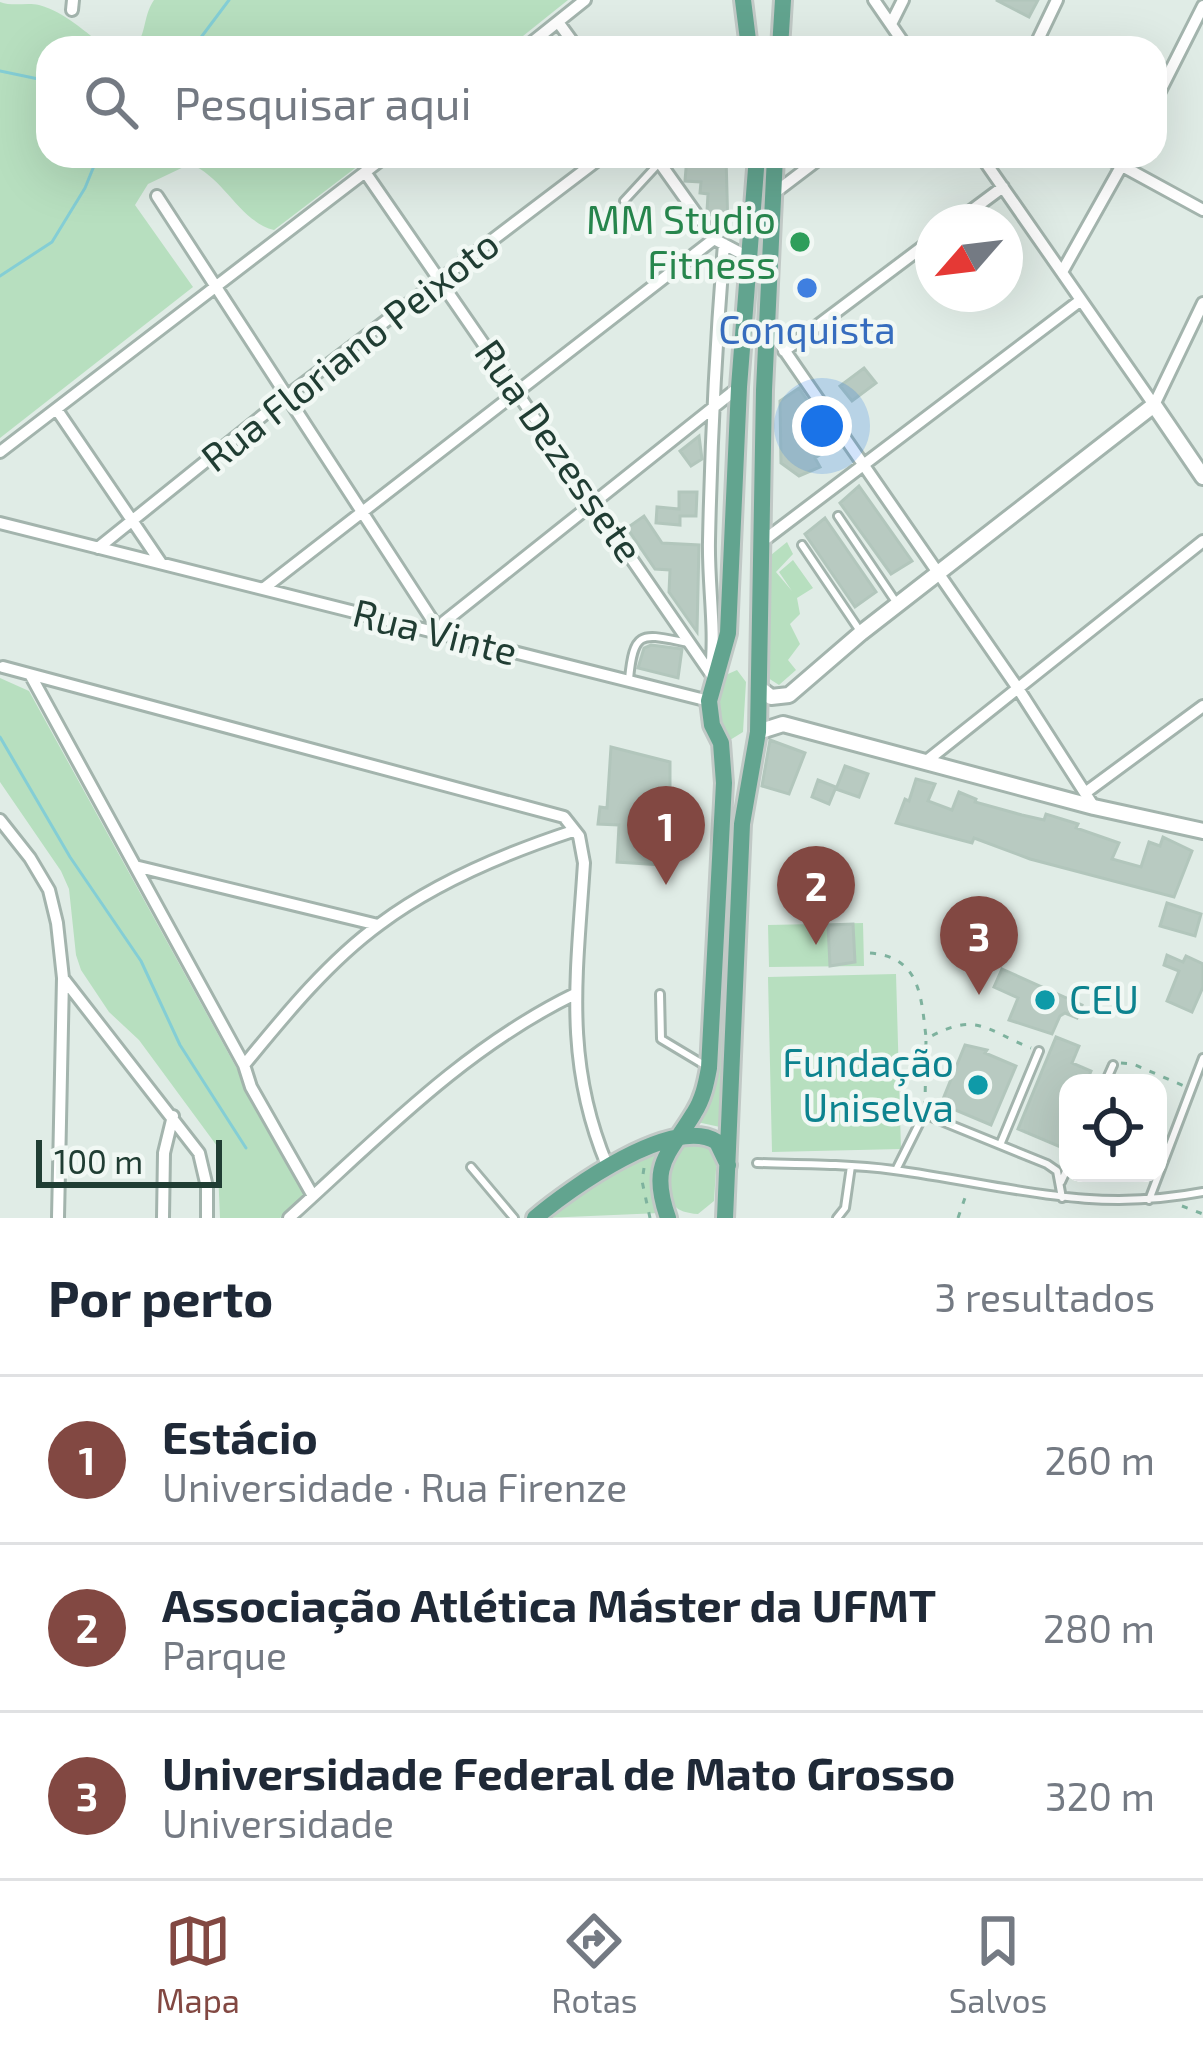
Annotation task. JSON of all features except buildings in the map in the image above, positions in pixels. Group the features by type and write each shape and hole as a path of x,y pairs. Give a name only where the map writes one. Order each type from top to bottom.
{"main road":[{"path":"743,0 748,36"},
{"path":"781,36 783,0"},
{"path":"756,168 739,387 728,633 712,674 709,701 712,724 726,748 741,747 758,732"},
{"path":"710,1218 726,1210 742,824 758,732 764,379 774,168"},
{"path":"723,655 750,665 758,687"},
{"path":"662,1217 660,1169 702,1099 709,1068 722,859 721,743"},
{"path":"535,1218 607,1165 692,1133 711,1138 722,1149 729,1169"}],"street":[{"path":"540,36 585,0"},
{"path":"874,0 899,36"},
{"path":"891,24 903,0"},
{"path":"1040,36 1057,0"},
{"path":"1167,77 1203,6"},
{"path":"558,22 569,36"},
{"path":"0,452 370,168"},
{"name":"Rua Floriano Peixoto","path":"98,548 587,168"},
{"path":"665,168 719,242 750,258"},
{"path":"773,194 807,168"},
{"path":"990,168 1203,477"},
{"path":"1062,272 1121,168"},
{"path":"1136,168 1203,210"},
{"name":"Rua Dezessete","path":"365,172 712,674"},
{"path":"980,204 1003,187"},
{"path":"157,196 440,632"},
{"path":"263,589 516,389 719,242"},
{"path":"712,674 708,566 719,242"},
{"path":"764,379 787,355 915,253"},
{"path":"760,543 1081,300"},
{"path":"758,687 771,697 789,694 1154,405 1203,303"},
{"path":"768,327 1019,690 1089,800"},
{"path":"440,632 444,622 739,387"},
{"path":"57,410 161,563"},
{"name":"Rua Vinte","path":"0,523 709,701"},
{"path":"924,763 1203,541"},
{"path":"3,667 558,814 582,845 575,994 580,1080 607,1165"},
{"path":"32,676 313,1196"},
{"path":"1089,800 1203,706"},
{"path":"758,732 783,724 1203,831"},
{"path":"0,820 31,858 49,890 63,978 58,1218"},
{"path":"244,1065 314,984 378,925 458,877 573,830"},
{"path":"139,867 378,925"},
{"path":"63,978 199,1153 207,1187 207,1218"},
{"path":"289,1218 480,1048 575,994"},
{"path":"163,1218 164,1153 173,1116"}],"lane":[{"path":"624,201 651,168"},
{"path":"838,516 899,606"},
{"path":"802,545 861,633"},
{"path":"628,681 632,645 638,639 652,636 692,644"},
{"path":"660,994 661,1039 709,1068"},
{"path":"1000,1145 1039,1051"},
{"path":"1149,1202 1203,1058"},
{"path":"1109,1074 1113,1065"},
{"path":"896,1170 924,1114 1047,1164 1059,1179"},
{"path":"757,1163 896,1170 1063,1198 1149,1202 1203,1192"},
{"path":"837,1218 845,1208 850,1166"},
{"path":"471,1167 514,1218"},
{"path":"1061,1182 1063,1198"}],"path":[{"path":"870,953 894,955 906,965 917,987 926,1039 924,1114"},
{"path":"926,1039 950,1027 978,1023 1039,1051"},
{"path":"1113,1065 1133,1064 1191,1090"},
{"path":"644,1168 642,1181 662,1217"},
{"path":"958,1218 967,1192"},
{"path":"1182,1206 1203,1214"}],"green space":[{"path":"154,0 568,0 523,36 141,36"},
{"path":"0,2 49,8 91,36 36,36 36,168 182,168 148,184 135,205 193,287 0,438"},
{"path":"198,168 355,168 274,230 251,218"},
{"path":"787,542 793,554 776,572 792,591 779,572 793,560 813,588 797,598 800,614 790,624 800,644 788,660 796,670 779,685 765,676 771,555"},
{"path":"737,670 746,682 743,732 730,740 720,727 717,702 721,677"},
{"path":"0,678 29,691 307,1196 280,1218 220,1218 217,1146 81,970 69,889 0,782"},
{"path":"863,923 864,966 769,967 768,925"},
{"path":"896,974 901,1149 772,1152 768,977"},
{"path":"721,1002 720,1127 697,1122 715,1076"},
{"path":"700,1139 717,1154 714,1201 698,1214 675,1206 668,1190 678,1145"},
{"path":"658,1151 650,1181 660,1213 544,1218 598,1178"}],"waterway":[{"path":"202,36 229,0"},
{"path":"0,71 36,78"},
{"path":"0,276 52,242 93,168"},
{"path":"0,737 70,857 141,961 180,1045 246,1148"}],"place":[{"name":"MM Studio Fitness","path":"800,242"},
{"name":"Conquista","path":"807,288"},
{"name":"Estácio","path":"666,885"},
{"name":"Associação Atlética Máster da UFMT","path":"816,945"},
{"name":"Universidade Federal de Mato Grosso","path":"979,995"},
{"name":"CEU","path":"1045,1000"},
{"name":"Fundação Uniselva","path":"978,1085"}]}
